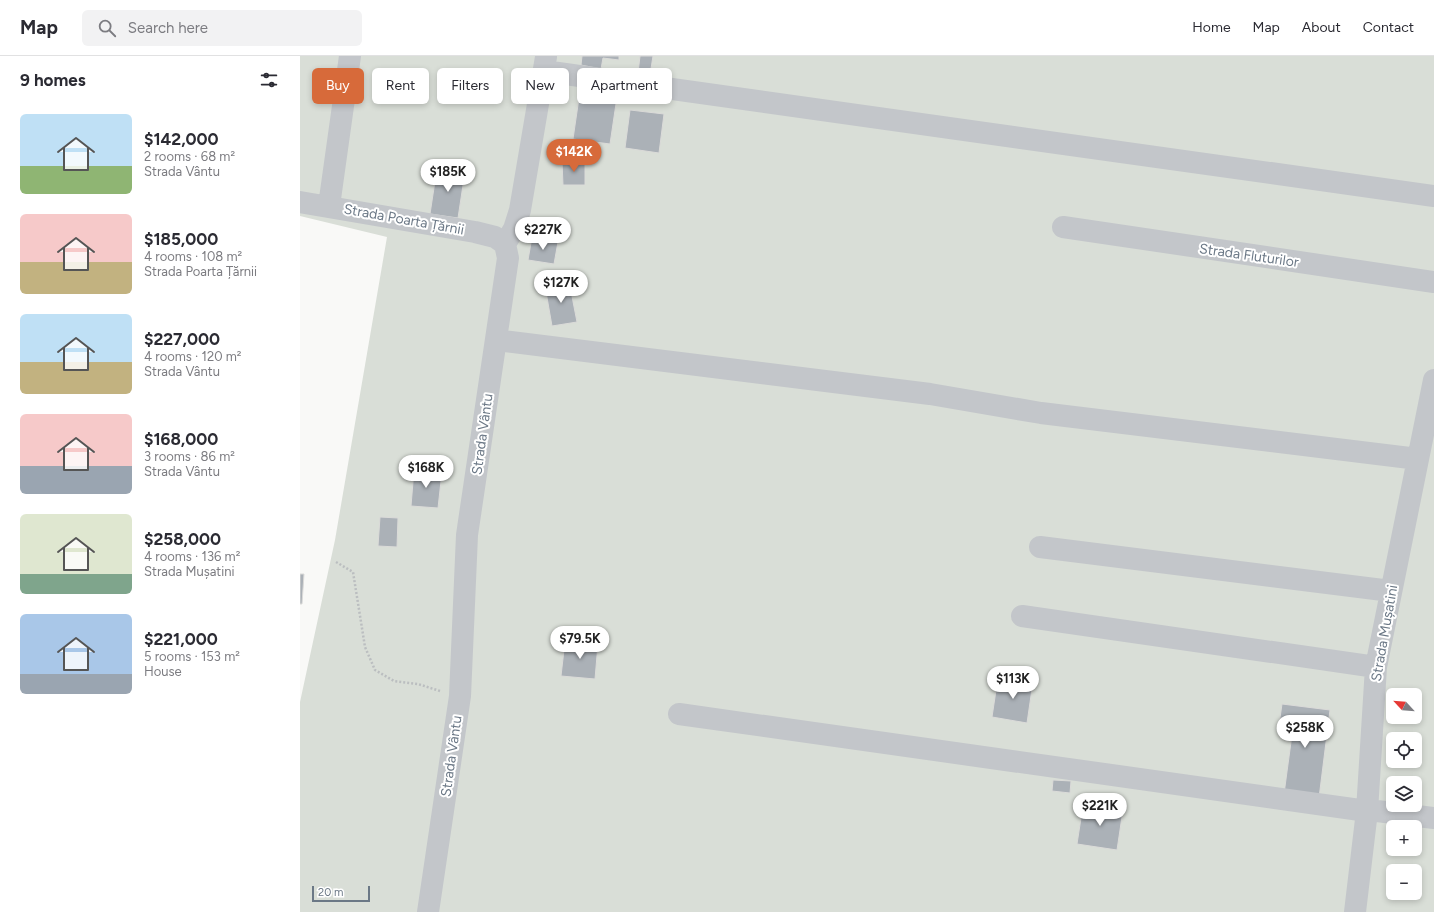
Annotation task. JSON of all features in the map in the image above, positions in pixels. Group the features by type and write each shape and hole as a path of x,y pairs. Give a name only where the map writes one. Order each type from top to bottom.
{"street":[{"path":"329,206 350,56"},
{"path":"505,244 514,229 520,210 545,63 1434,196"},
{"name":"Strada Poarta Țărnii","path":"300,202 475,232 495,237 505,244"},
{"name":"Strada Fluturilor","path":"1064,227 1434,282"},
{"name":"Strada Vântu","path":"428,912 460,696 467,534 508,258 505,244"},
{"path":"496,340 930,394 1041,412 1418,459"},
{"name":"Strada Mușatini","path":"1355,912 1367,811 1376,667 1434,380"},
{"path":"1040,547 1391,592"},
{"path":"1022,616 1376,667"},
{"path":"679,714 1367,811 1434,818"}],"path":[{"path":"336,562 353,572 365,647 375,670 394,681 418,684 460,696"}],"shaded area":[{"path":"300,56 1434,56 1434,912 300,912 300,702 335,540 387,237 300,216"}],"building":[{"path":"582,56 619,56 619,60 603,58 601,68 581,65"},
{"path":"640,56 653,56 651,68 639,68"},
{"path":"578,104 616,104 610,144 573,139"},
{"path":"630,110 664,114 659,153 625,148"},
{"path":"562,161 585,161 585,185 563,185"},
{"path":"437,168 465,172 458,218 430,214"},
{"path":"532,237 558,242 554,264 528,260"},
{"path":"569,281 577,322 552,326 545,286"},
{"path":"414,470 442,472 438,508 411,506"},
{"path":"380,517 398,518 397,547 378,546"},
{"path":"300,574 304,574 302,604 300,604"},
{"path":"565,641 598,644 595,679 561,676"},
{"path":"998,677 1033,682 1027,723 992,717"},
{"path":"1282,704 1330,710 1319,798 1284,794 1293,727 1279,725"},
{"path":"1053,780 1071,781 1070,793 1052,791"},
{"path":"1083,805 1123,810 1117,850 1077,844"}]}
